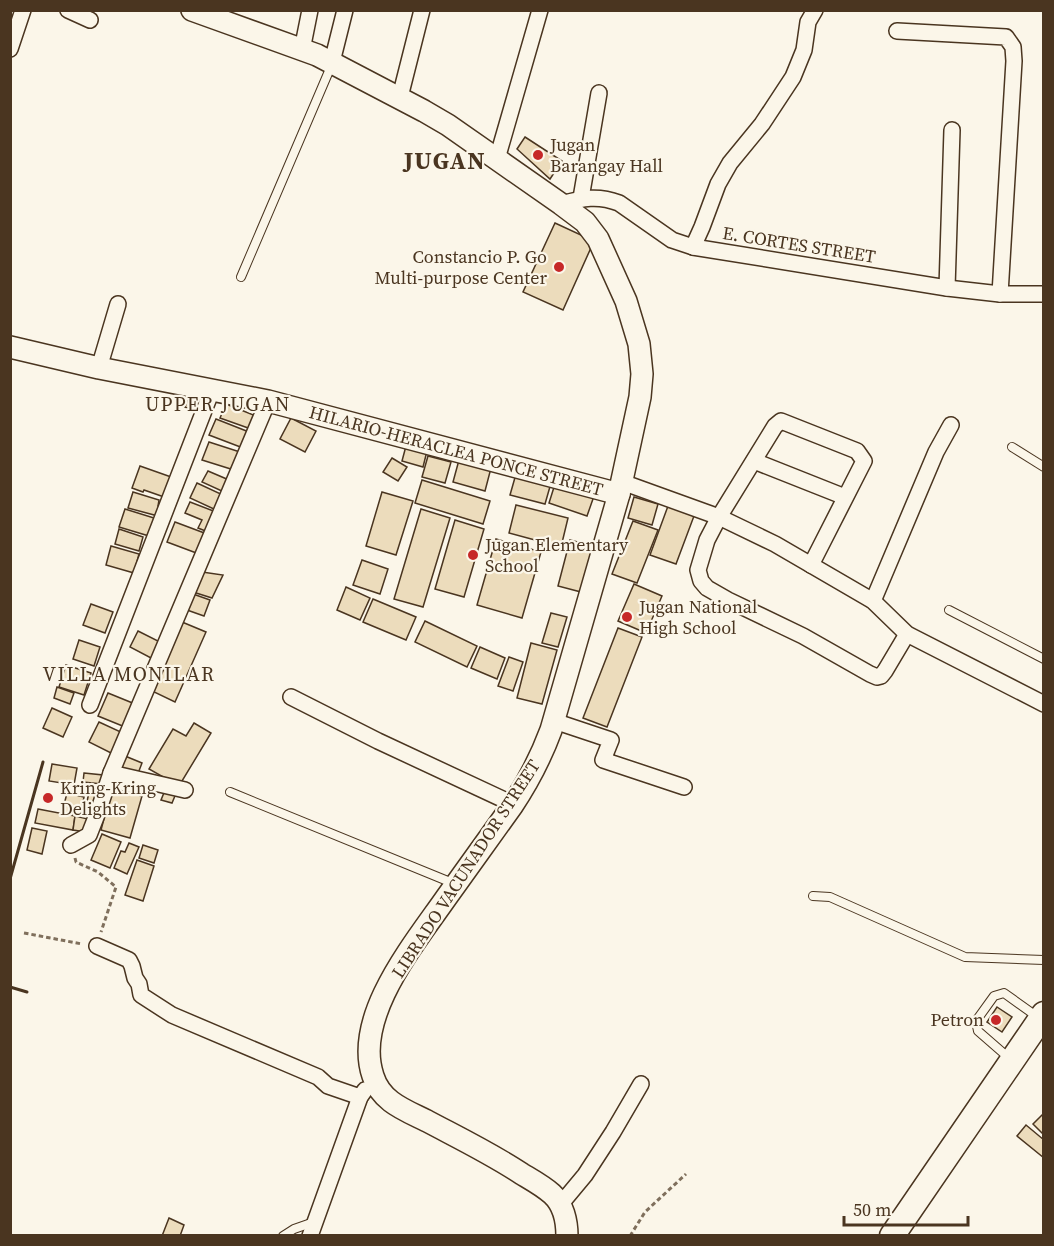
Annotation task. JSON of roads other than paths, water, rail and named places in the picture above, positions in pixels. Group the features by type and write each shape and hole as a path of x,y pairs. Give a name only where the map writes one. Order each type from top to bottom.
{"main road":[{"path":"892,1236 1042,1017"},
{"path":"910,1236 998,1106 1044,1044"}],"street":[{"path":"10,49 23,10"},
{"path":"68,10 90,20"},
{"name":"LIBRADO VACUNADOR STREET","path":"192,10 332,62 448,125 497,159 571,201 598,239 626,302 639,344 642,374 640,397 621,488 554,721 542,754 513,804 414,943 380,1005 370,1040 369,1059 373,1077 386,1099 511,1167 553,1195 560,1205"},
{"path":"302,50 310,10"},
{"path":"332,62 345,10"},
{"path":"399,97 422,10"},
{"path":"497,159 540,10"},
{"path":"693,247 718,184 730,163 762,124 793,77 804,50 808,22 814,10"},
{"path":"897,31 1006,38 1013,47 1000,294"},
{"path":"571,201 599,93"},
{"path":"947,288 952,130"},
{"name":"E. CORTES STREET","path":"571,201 598,198 619,204 672,240 693,247 947,288 1000,294 1044,294"},
{"path":"99,368 118,303"},
{"name":"HILARIO-HERACLEA PONCE STREET","path":"10,347 99,368 268,401 621,488"},
{"path":"90,705 212,390"},
{"path":"71,845 89,836 111,773 268,401"},
{"path":"811,566 864,461 857,451 781,421 775,426 707,540 698,570 700,580 707,588 728,600 803,636 877,677 885,671 907,634"},
{"path":"873,601 936,452 951,425"},
{"path":"754,461 845,497"},
{"path":"621,488 719,517 775,544 873,601 907,634 1044,704"},
{"path":"291,697 378,741 513,804"},
{"path":"554,721 612,740 603,760 684,787"},
{"path":"111,773 185,790"},
{"path":"97,946 129,960 141,995 172,1016 318,1077 328,1086 360,1097"},
{"path":"312,1229 360,1097 373,1077"},
{"path":"567,1236 565,1217 560,1205 585,1175 614,1132 641,1084"}],"lane":[{"path":"241,277 332,62"},
{"path":"1012,447 1044,466"},
{"path":"949,610 1044,660"},
{"path":"230,792 456,884"},
{"path":"813,896 830,897 965,957 1044,960"},
{"path":"1012,1060 978,1031 976,1021 994,996 1004,993 1042,1017"},
{"path":"283,1236 294,1229 312,1229"}],"place":[{"name":"Jugan Barangay Hall","path":"538,155"},
{"name":"Constancio P. Go Multi-purpose Center","path":"559,267"},
{"name":"Jugan Elementary School","path":"473,555"},
{"name":"Jugan National High School","path":"627,617"},
{"name":"Kring-Kring Delights","path":"48,798"},
{"name":"Petron","path":"996,1020"}],"district":[{"name":"JUGAN","path":"445,161"},
{"name":"UPPER JUGAN","path":"218,404"},
{"name":"VILLA MONILAR","path":"129,674"}]}
